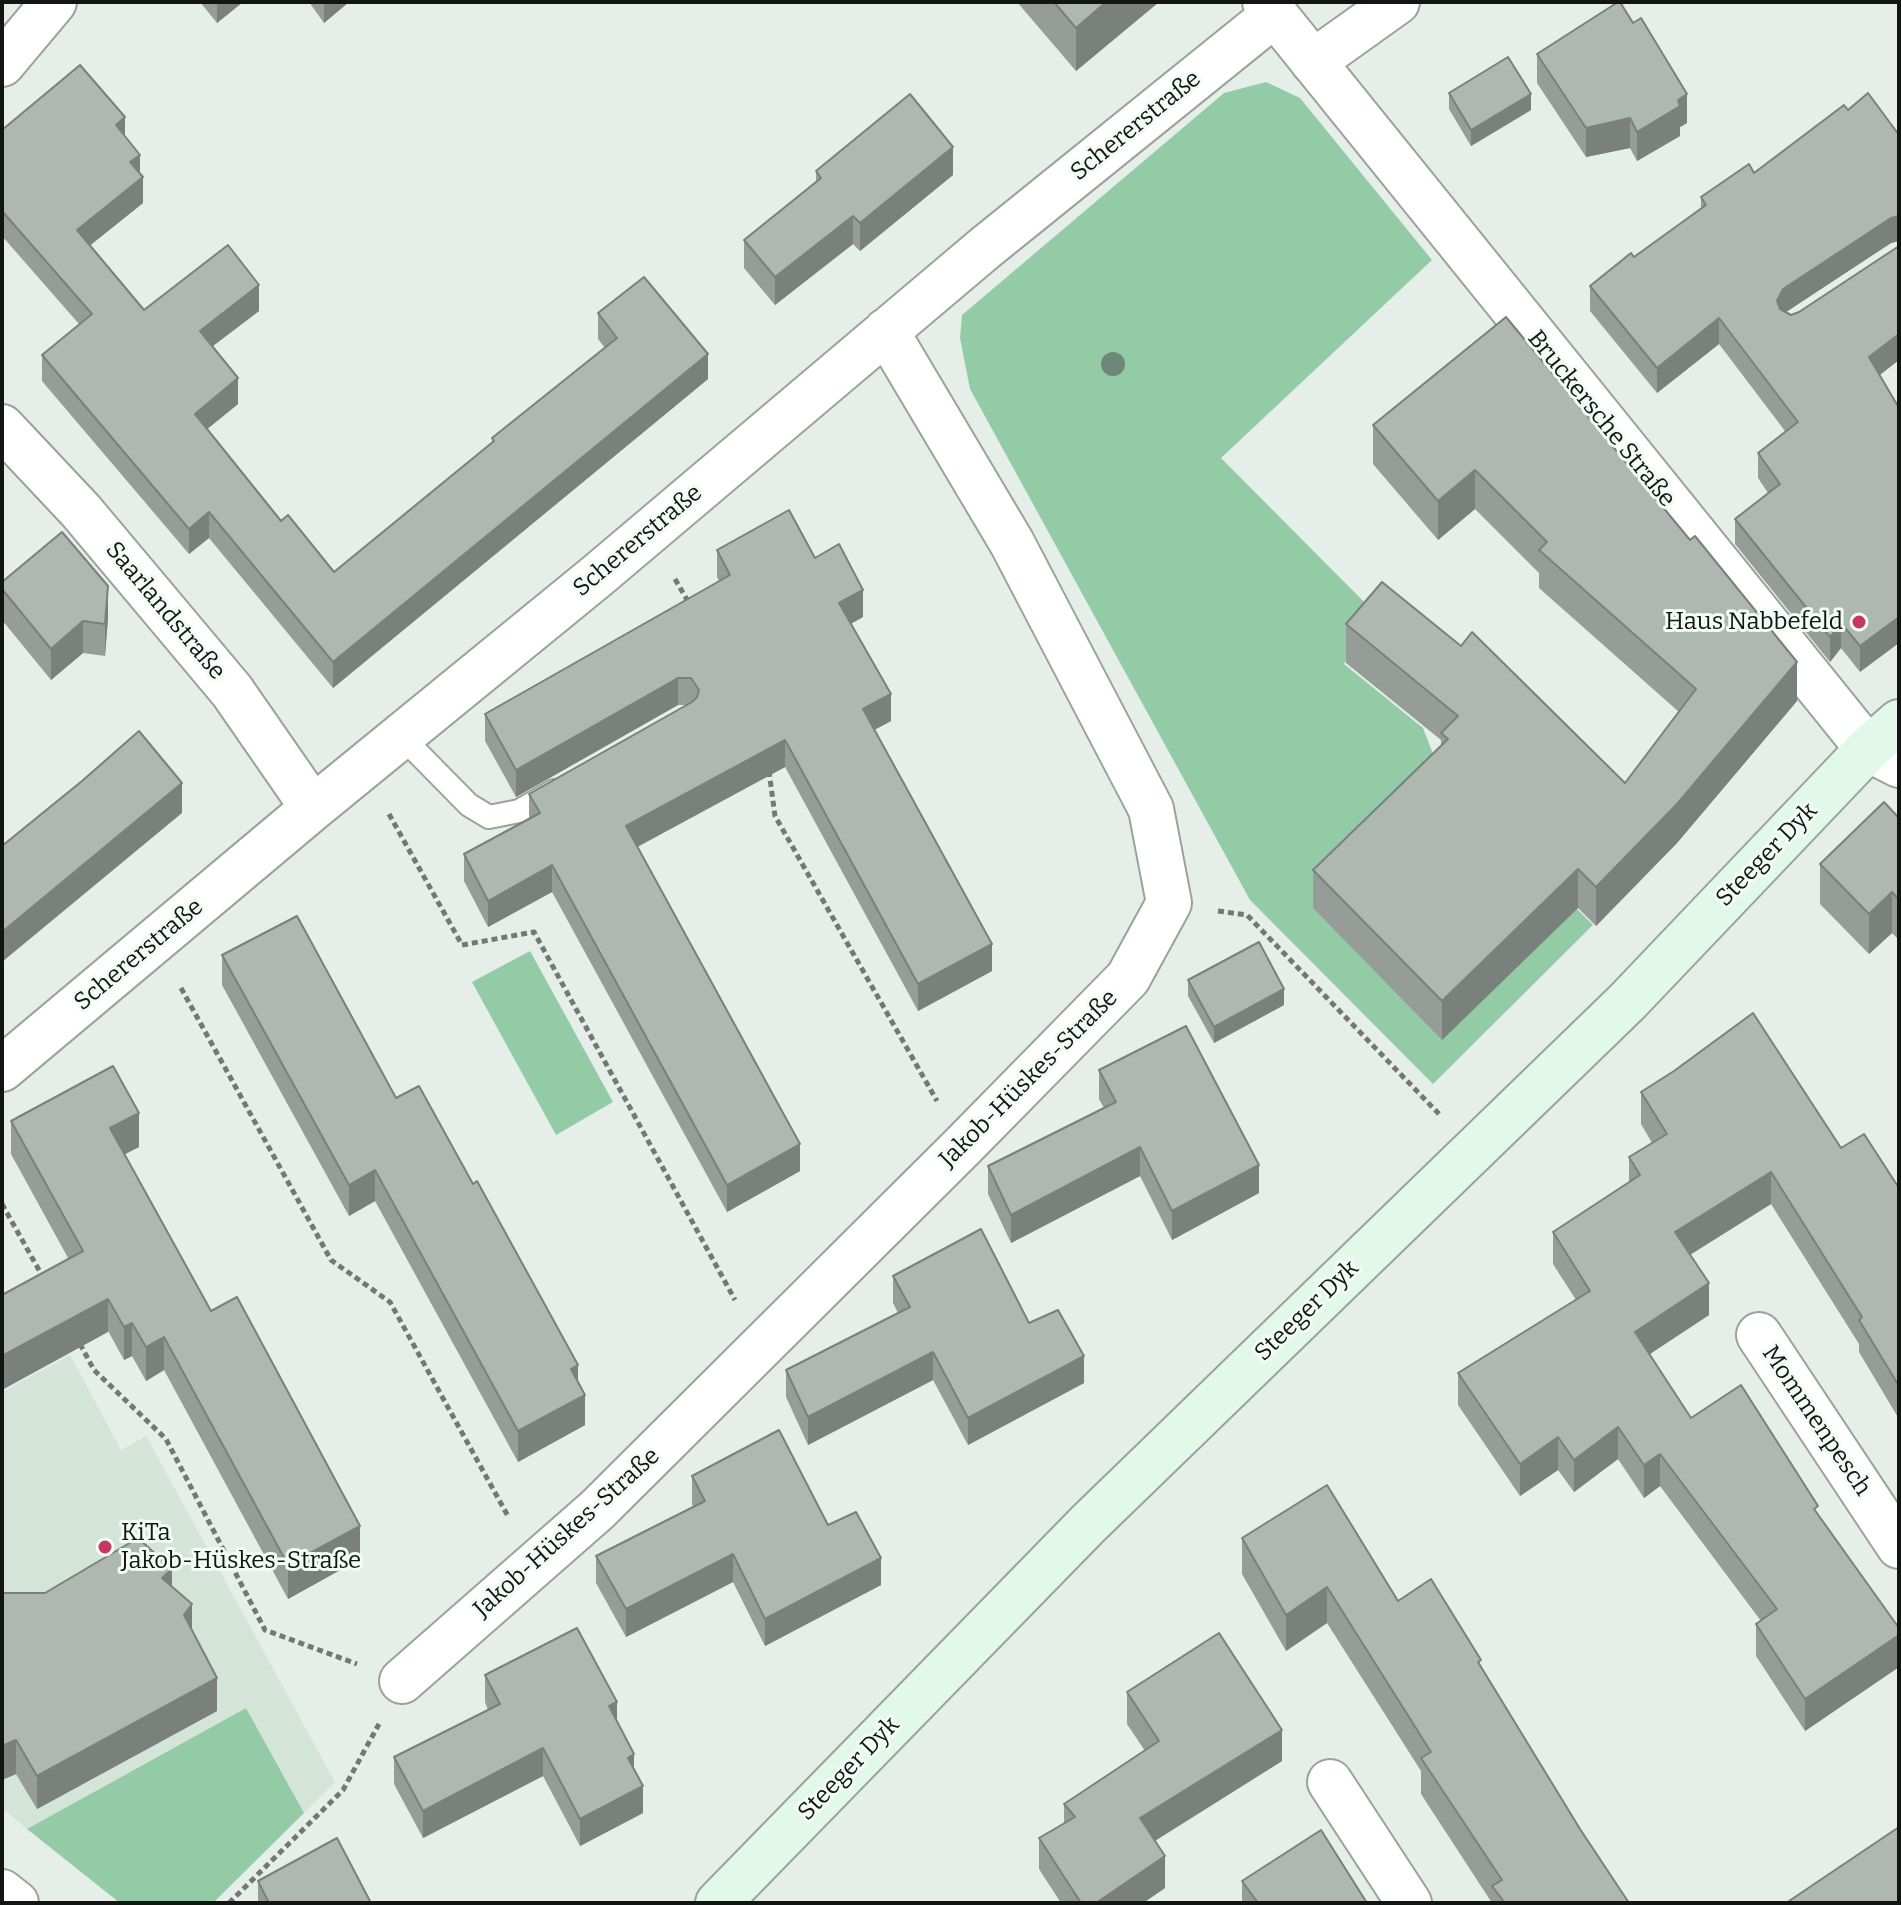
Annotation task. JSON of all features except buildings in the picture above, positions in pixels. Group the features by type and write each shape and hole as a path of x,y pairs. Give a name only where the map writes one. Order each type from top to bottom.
{"street":[{"path":"2,64 54,2"},
{"path":"1313,62 1397,2"},
{"name":"Bruckersche Straße","path":"1270,8 1889,746"},
{"name":"Schererstraße","path":"2,1069 313,808 648,534 1270,8"},
{"path":"886,331 1012,543 1151,809 1169,903"},
{"name":"Saarlandstraße","path":"2,427 81,511 232,691 313,808"},
{"name":"Steeger Dyk","path":"718,1903 1088,1524 1889,746"},
{"name":"Jakob-Hüskes-Straße","path":"402,1681 597,1510 963,1146 1128,978 1169,903"},
{"name":"Mommenpesch","path":"1759,1335 1899,1546"},
{"path":"1330,1782 1409,1903"},
{"path":"2,1892 16,1903"}],"lane":[{"path":"402,737 469,805 489,817 519,811 574,780"}],"path":[{"path":"648,534 694,613"},
{"path":"767,760 775,816 963,1146"},
{"path":"364,768 462,945 534,932 761,1347"},
{"path":"1169,903 1247,915 1474,1148"},
{"path":"155,941 331,1260 390,1302 534,1564"},
{"path":"2,1204 48,1287"},
{"path":"78,1342 94,1370 166,1439 265,1630 402,1681 343,1790 229,1903"}],"shaded area":[{"name":"KiTa Jakob-Hüskes-Straße","path":"70,1355 121,1450 146,1436 335,1782 304,1813 246,1708 27,1829 2,1808 2,1392"}],"green space":[{"path":"1266,82 1300,98 1432,260 1221,458 1380,618 1344,664 1423,728 1440,772 1593,925 1433,1084 1250,900 970,389 960,338 962,315 1224,93"},
{"path":"530,951 613,1102 556,1135 472,982"},
{"path":"246,1708 304,1813 213,1903 120,1903 27,1829"}],"place":[{"name":"Haus Nabbefeld","path":"1859,622"},
{"name":"KiTa Jakob-Hüskes-Straße","path":"105,1547"}]}
